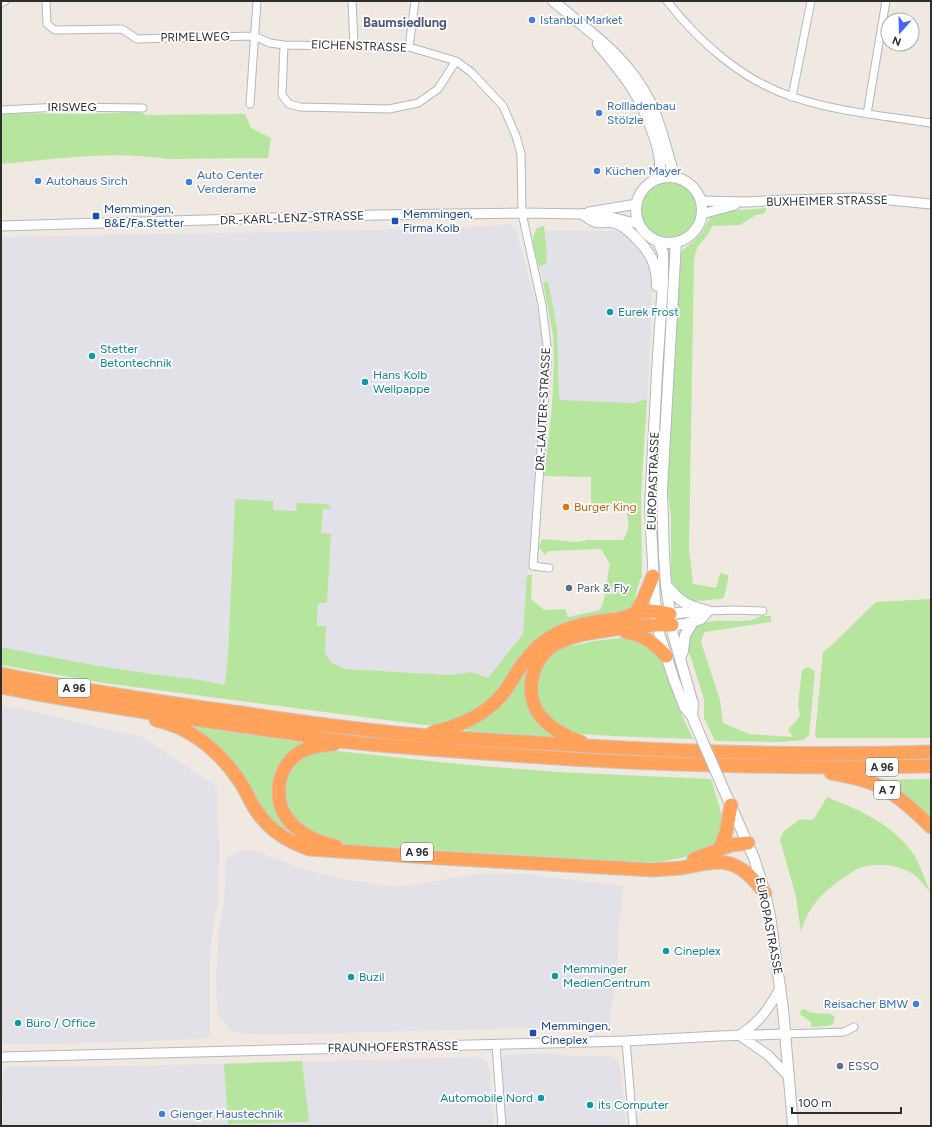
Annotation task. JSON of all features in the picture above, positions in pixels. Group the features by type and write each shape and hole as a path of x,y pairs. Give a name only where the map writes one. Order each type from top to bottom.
{"highway":[{"path":"635,614 643,600 653,576"},
{"name":"A 96","path":"419,735 461,725 484,712 501,696 520,667 530,655 542,643 555,634 588,623 623,618 650,611 657,618"},
{"path":"594,747 562,734 552,728 542,718 532,696 532,677 537,663 543,654 559,642 584,634 623,628 657,618 671,619"},
{"path":"623,628 626,632 648,639 666,656"},
{"name":"A 96","path":"1,674 56,685 207,708 338,726 419,735 795,760"},
{"name":"A 96","path":"1,687 96,704 350,742 587,760 721,766 795,760 834,753 931,752"},
{"path":"96,704 112,713 160,721 184,729 198,738 228,765 239,780 258,814 270,827 292,843 310,849 653,870 680,868 716,856 741,868 765,893"},
{"name":"A 96","path":"350,742 322,745 300,752 289,761 282,772 278,791 280,805 286,817 295,827 306,835 331,845 340,847 642,865 680,862 716,856 731,845 748,843"},
{"path":"795,760 832,770"},
{"name":"A 96","path":"832,770 931,766"},
{"name":"A 7","path":"832,770 884,788 911,807 931,827"},
{"path":"716,856 726,833 731,805"}],"main road":[{"path":"553,1 625,62 644,92 657,118 673,172 677,178"},
{"path":"584,27 633,89 655,139 660,161 658,179"},
{"path":"667,177 677,178 689,184 694,189 701,201 702,214 698,227 694,232 682,240 667,243 658,241 647,234 639,224 636,211 637,204 642,192 652,182 667,177"},
{"path":"583,214 595,222 614,222 621,225 645,247 654,263 657,277 657,294 661,309"},
{"name":"EUROPASTRASSE","path":"658,241 664,253 650,508 653,576 659,633 685,708 692,716 748,843 765,893 781,988 793,1126"},
{"name":"EUROPASTRASSE","path":"676,242 662,490 666,585 671,619 693,704 692,716"},
{"path":"666,585 674,594 689,606 708,611"},
{"path":"671,619 708,611"},
{"path":"680,658 683,651 685,635 693,622 701,618 708,611"},
{"path":"671,619 693,622"}],"street":[{"path":"1,3 5,1"},
{"name":"PRIMELWEG","path":"46,1 47,24 55,30 122,29 137,39 254,36"},
{"path":"250,104 254,36 258,1"},
{"path":"352,1 354,45"},
{"path":"409,47 415,1"},
{"path":"667,1 692,30 719,54 751,77 792,97 824,106 931,123"},
{"path":"792,97 811,1"},
{"path":"867,114 886,1"},
{"name":"EICHENSTRASSE","path":"254,36 270,43 284,45 409,47 456,61 471,72 503,106 516,136 521,154 522,213"},
{"path":"284,45 282,95 289,104 300,107 389,109 418,103 438,89 456,61"},
{"name":"IRISWEG","path":"1,110 60,107 143,108"},
{"name":"BUXHEIMER STRASSE","path":"701,201 746,202 855,198 931,204"},
{"name":"BUXHEIMER STRASSE","path":"702,214 746,202"},
{"name":"DR.-KARL-LENZ-STRASSE","path":"583,214 593,210 637,204"},
{"name":"DR.-KARL-LENZ-STRASSE","path":"1,226 377,215 522,213 583,214 621,219 639,224"},
{"name":"DR.-LAUTER-STRASSE","path":"522,213 542,305 547,346 547,365 532,566 549,568"},
{"path":"708,611 763,611"},
{"path":"781,988 760,1020 753,1027 739,1035 768,1055 789,1076"},
{"path":"785,1034 844,1032 854,1026"},
{"name":"FRAUNHOFERSTRASSE","path":"1,1057 626,1042 739,1035 785,1034"},
{"path":"626,1042 633,1126"},
{"path":"496,1045 502,1126"}],"shaded area":[{"path":"510,224 516,229 540,320 543,345 542,375 523,634 488,678 471,672 451,675 345,669 332,663 325,654 325,641 317,626 318,603 327,603 331,534 321,533 323,509 297,503 297,511 273,510 273,502 235,500 228,655 225,683 223,685 48,657 1,647 1,237 463,228"},
{"path":"545,231 621,231 640,251 650,265 652,280 647,399 633,403 561,401 559,395 559,369 547,282 543,282 539,266 546,264 547,254"},
{"path":"1,705 142,737 217,787 217,822 220,846 218,905 213,922 210,965 210,1034 205,1039 62,1044 1,1044"},
{"path":"240,851 256,851 302,869 342,879 397,887 484,873 523,874 624,886 619,927 618,959 609,1026 266,1035 231,1031 217,1014 216,978 219,932 224,899 226,859"},
{"path":"549,1053 567,1056 612,1057 618,1061 620,1067 626,1126 507,1126 501,1061 505,1055"},
{"path":"480,1057 487,1062 490,1073 494,1126 3,1126 3,1072 5,1068 8,1067 123,1066"}],"green space":[{"path":"137,112 147,115 245,114 251,128 271,138 268,158 168,159 147,156 105,155 1,164 1,113 87,114"},
{"path":"669,181 685,186 693,194 698,210 693,226 685,234 669,239 653,234 645,226 640,210 645,194 653,186"},
{"path":"766,208 766,212 763,214 756,215 740,225 712,226 709,233 697,248 694,258 689,548 693,584 716,588 720,573 729,575 724,597 721,599 695,601 680,593 672,581 671,574 671,517 668,491 678,259 679,255 684,249 701,233 712,214 715,212"},
{"path":"544,226 547,254 546,264 539,266 534,251 533,237 537,228"},
{"path":"666,249 671,249 663,405 661,404 666,306"},
{"path":"543,282 548,282 557,328 560,400 633,403 647,399 641,496 642,577 635,596 638,598 631,608 626,611 561,627 486,707 448,724 425,725 104,683 1,665 1,647 55,658 145,673 194,679 223,685 225,683 228,655 235,499 273,501 273,510 296,511 297,503 328,504 331,509 323,509 321,533 331,534 327,603 318,603 317,626 326,626 325,654 332,663 345,669 451,675 471,672 488,678 523,634 527,575 532,575 531,599 544,610 565,609 568,617 600,610 605,594 610,564 601,549 549,551 545,555 539,547 542,539 576,542 588,540 623,540 627,533 628,525 626,510 620,506 591,504 591,477 544,476 552,407 554,355 553,335"},
{"path":"931,599 931,738 816,738 815,735 823,652 876,602"},
{"path":"761,616 771,616 771,622 705,632 703,635 701,642 720,700 723,723 749,734 793,737 788,730 800,716 798,705 802,670 808,667 815,671 809,736 805,738 805,740 778,742 715,741 704,718 704,699 689,652 688,644 690,637 693,630 699,625 707,622 745,621"},
{"path":"636,637 661,659 679,709 693,739 569,733 548,720 536,693 541,664 555,652 566,647 594,641"},
{"path":"532,660 529,690 560,738 460,730"},
{"path":"196,727 304,743 274,793 315,844 283,833 194,732"},
{"path":"319,749 458,764 557,772 711,779 723,819 718,843 695,855 659,862 346,845 328,840 299,825 284,803 285,775 292,764"},
{"path":"931,779 931,818 906,796 876,780"},
{"path":"827,797 874,818 904,842 915,856 930,892 915,876 900,868 887,865 873,865 859,868 838,881 824,893 812,907 801,932 796,897 780,840 783,832 800,819 814,819"},
{"path":"805,1009 813,1013 832,1014 834,1016 833,1024 829,1026 811,1027 811,1022 800,1014 801,1010"},
{"path":"302,1061 309,1122 228,1124 224,1064"}],"place":[{"name":"Istanbul Market","path":"532,20"},
{"name":"Rollladenbau Stölzle","path":"599,113"},
{"name":"Küchen Mayer","path":"597,171"},
{"name":"Autohaus Sirch","path":"38,181"},
{"name":"Auto Center Verderame","path":"189,182"},
{"name":"Memmingen, B&E/Fa.Stetter","path":"96,216"},
{"name":"Memmingen, Firma Kolb","path":"395,221"},
{"name":"Eurek Frost","path":"610,312"},
{"name":"Stetter Betontechnik","path":"92,356"},
{"name":"Hans Kolb Wellpappe","path":"365,382"},
{"name":"Burger King","path":"566,507"},
{"name":"Park & Fly","path":"569,588"},
{"name":"Cineplex","path":"666,951"},
{"name":"Memminger MedienCentrum","path":"555,976"},
{"name":"Buzil","path":"351,977"},
{"name":"Reisacher BMW","path":"916,1004"},
{"name":"Büro / Office","path":"18,1023"},
{"name":"Memmingen, Cineplex","path":"533,1033"},
{"name":"ESSO","path":"840,1066"},
{"name":"Automobile Nord","path":"541,1098"},
{"name":"its Computer","path":"590,1105"},
{"name":"Gienger Haustechnik","path":"162,1114"}],"district":[{"name":"Baumsiedlung","path":"405,22"}]}
